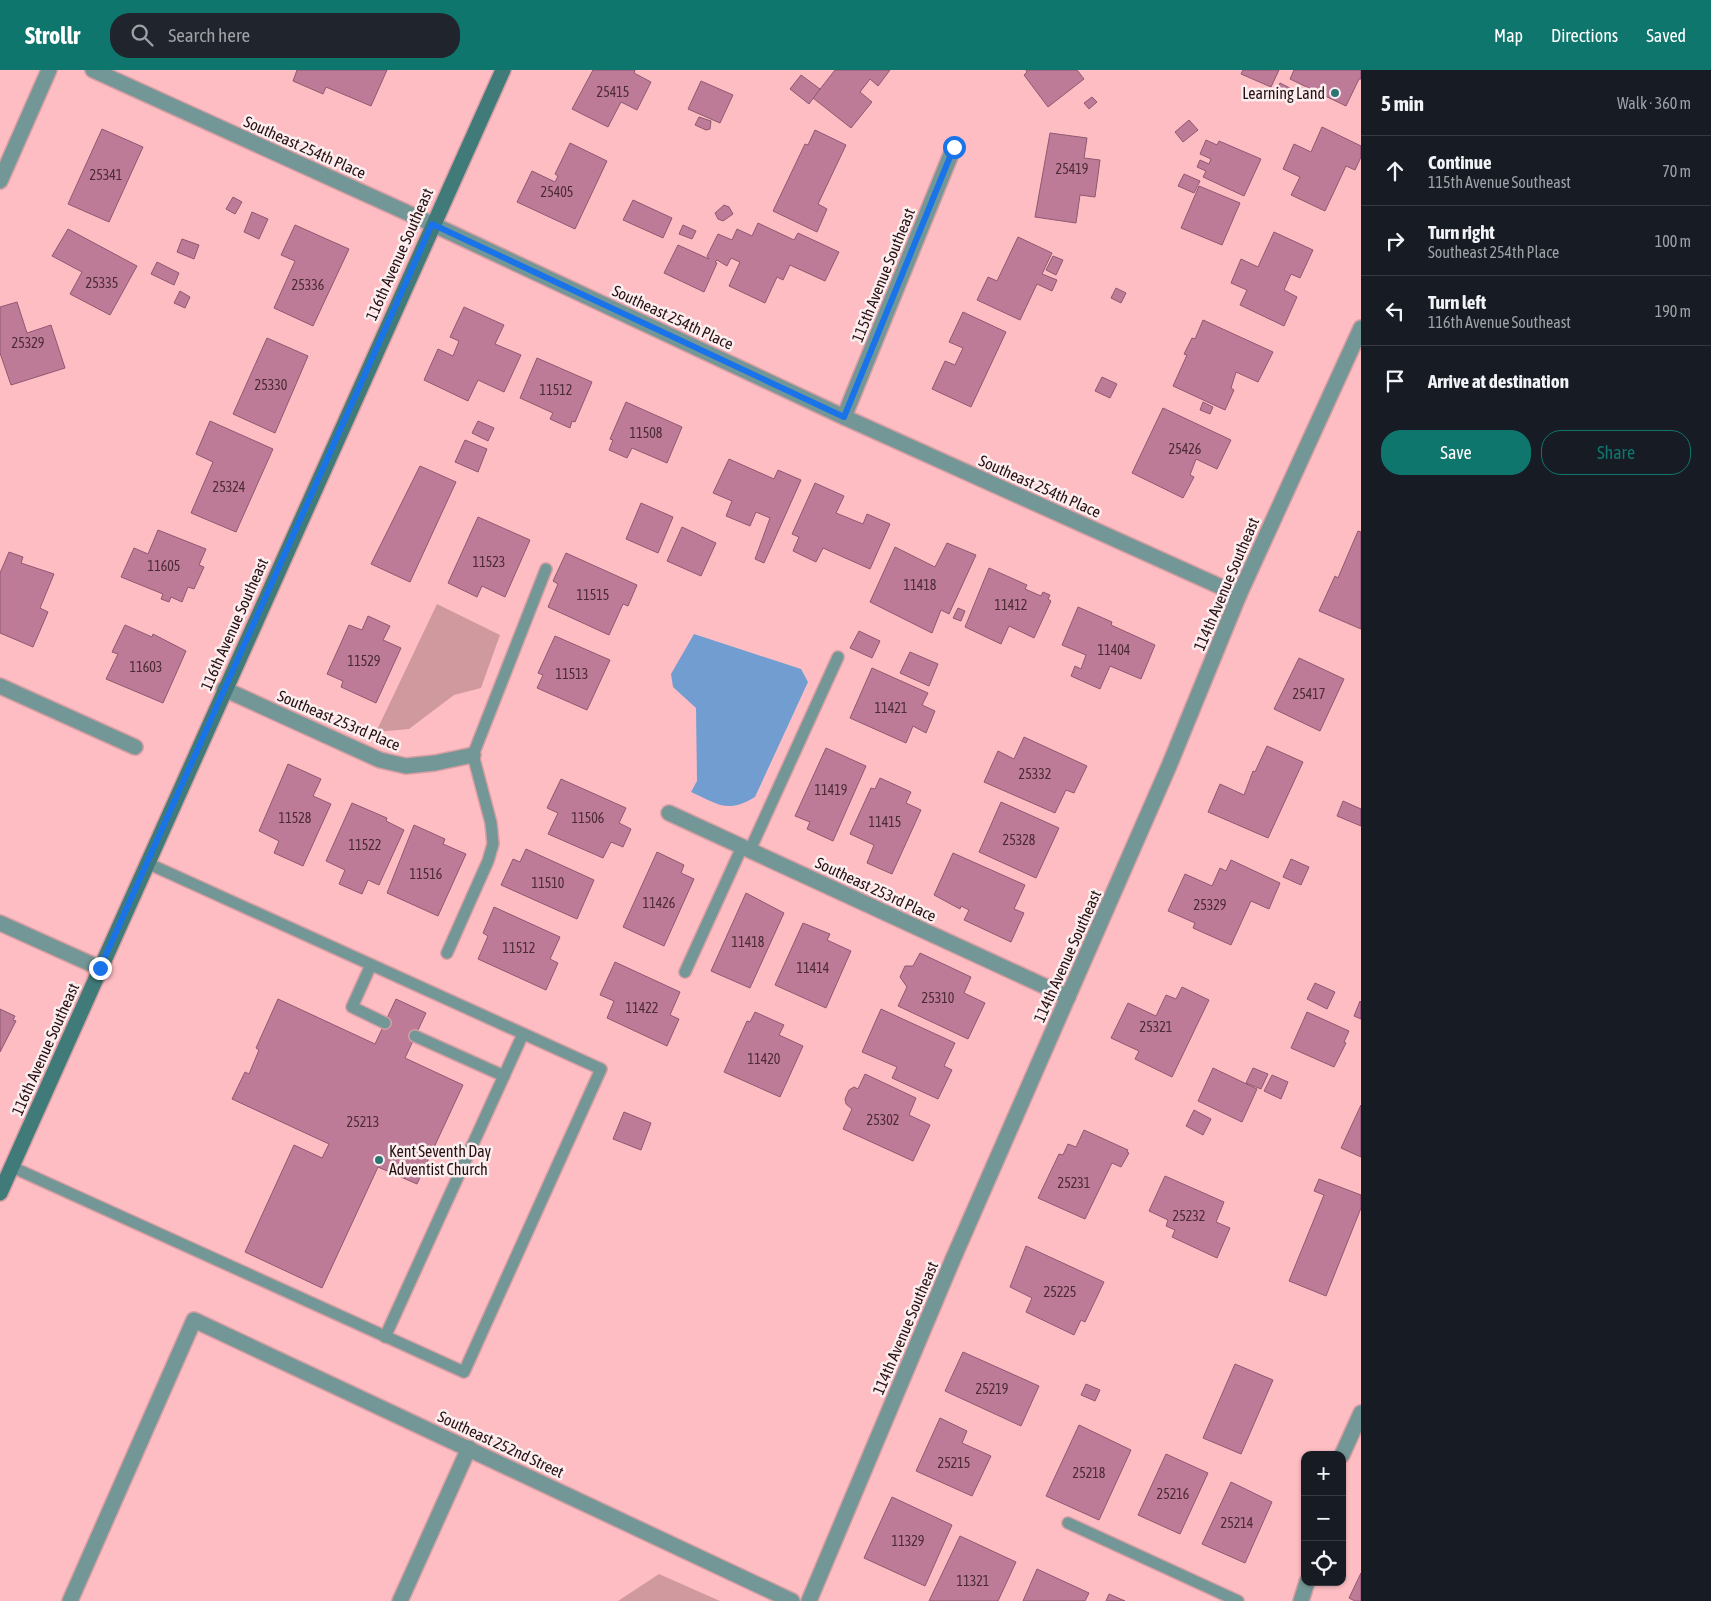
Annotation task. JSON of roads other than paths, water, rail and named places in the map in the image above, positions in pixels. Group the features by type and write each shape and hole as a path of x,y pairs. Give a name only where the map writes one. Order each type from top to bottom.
{"main road":[{"name":"116th Avenue Southeast","path":"0,1193 432,224 503,70"}],"street":[{"path":"0,181 49,70"},
{"name":"Southeast 254th Place","path":"93,70 432,224 844,417 1239,595"},
{"name":"115th Avenue Southeast","path":"844,417 954,147"},
{"name":"114th Avenue Southeast","path":"809,1601 953,1259 1169,766 1239,595 1361,328"},
{"path":"0,686 135,747"},
{"name":"Southeast 253rd Place","path":"224,689 380,760 406,766 435,764 474,755"},
{"name":"Southeast 253rd Place","path":"670,813 1068,997"},
{"path":"0,923 100,968"},
{"name":"Southeast 252nd Street","path":"70,1601 194,1320 792,1601"},
{"path":"1344,1451 1361,1413"},
{"path":"400,1601 469,1448"},
{"path":"1301,1601 1306,1586"}],"lane":[{"path":"447,953 488,861 493,844 474,755 546,568"},
{"path":"685,972 838,657"},
{"path":"12,1167 464,1372 601,1070 147,863"},
{"path":"371,965 352,1007 385,1022"},
{"path":"385,1336 523,1034"},
{"path":"415,1036 504,1076"},
{"path":"1068,1523 1238,1601"}],"water":[{"path":"694,634 801,669 808,682 755,797 737,805 723,805 691,792 697,781 696,708 673,687 671,674"}],"place":[{"name":"Learning Land","path":"1335,93"},
{"name":"Kent Seventh Day Adventist Church","path":"379,1160"}]}
